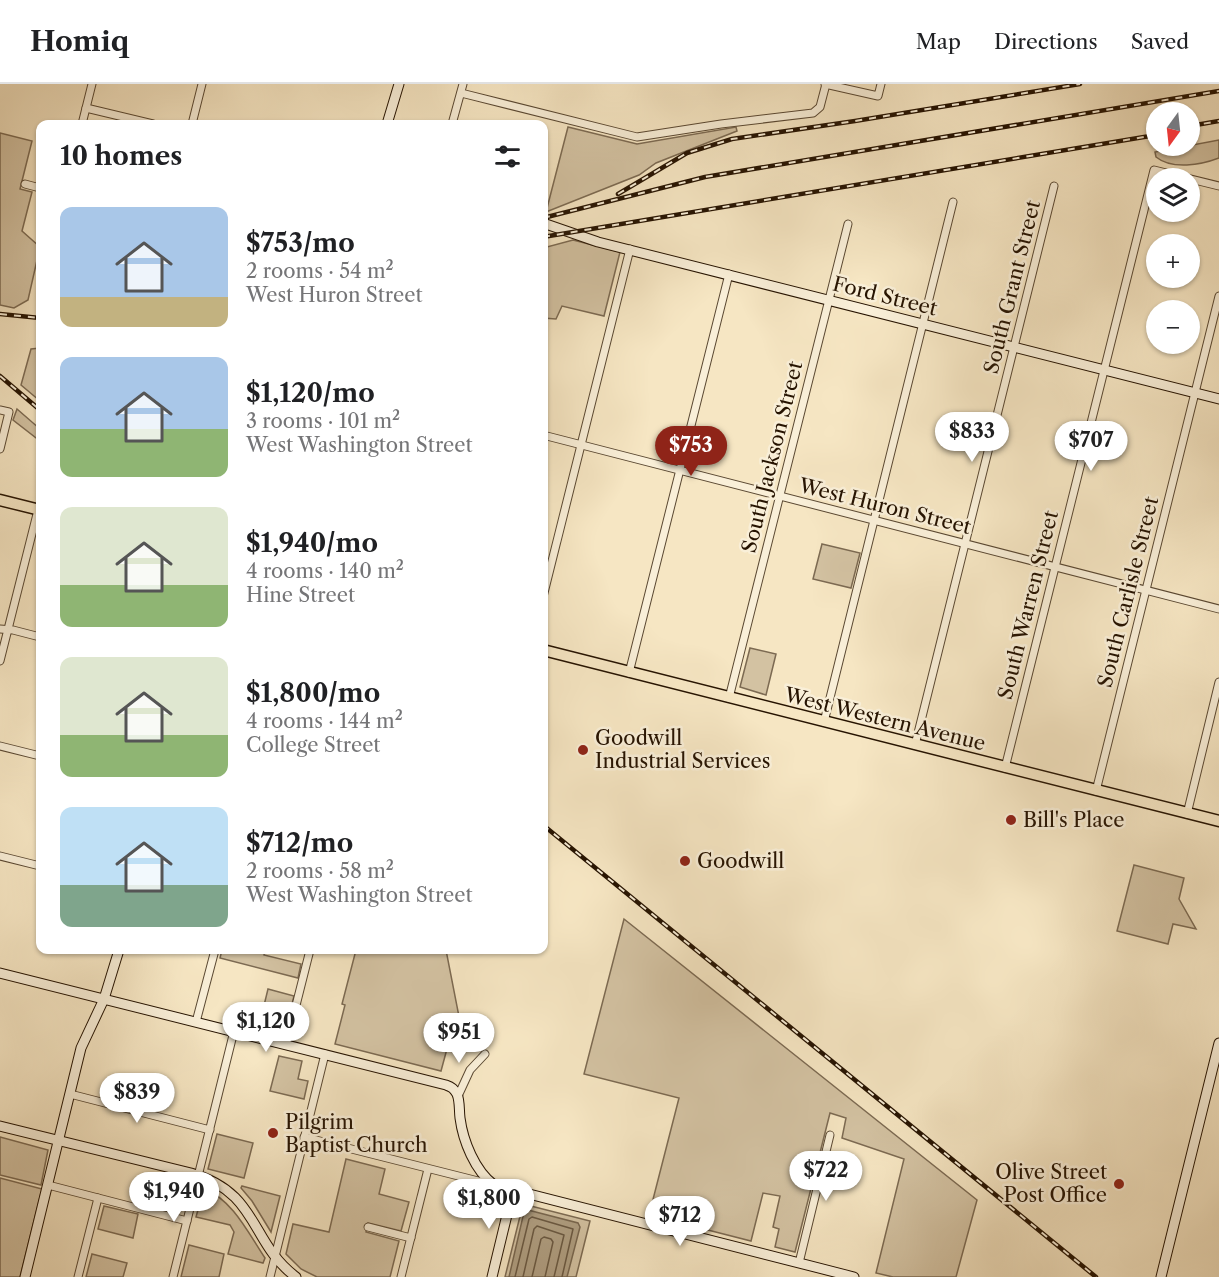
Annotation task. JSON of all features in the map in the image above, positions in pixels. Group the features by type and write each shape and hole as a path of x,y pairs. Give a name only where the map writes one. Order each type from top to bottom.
{"main road":[{"path":"0,500 36,509"},
{"name":"West Western Avenue","path":"548,651 1219,821"}],"street":[{"path":"83,120 92,84"},
{"path":"193,120 202,84"},
{"path":"388,120 399,84"},
{"path":"453,120 463,84"},
{"path":"461,93 637,137 813,113 820,107 826,84 878,96 881,84"},
{"path":"86,108 136,120"},
{"name":"South Warren Street","path":"1005,768 1154,170 1219,186"},
{"path":"25,184 36,187"},
{"name":"South Grant Street","path":"915,745 1054,186"},
{"path":"824,722 953,202"},
{"name":"South Jackson Street","path":"729,698 848,224"},
{"name":"Ford Street","path":"548,225 598,242 1219,399"},
{"path":"548,577 630,249"},
{"path":"629,673 729,274"},
{"name":"South Carlisle Street","path":"1096,791 1219,296"},
{"path":"0,410 9,412 0,448"},
{"name":"West Huron Street","path":"548,436 1219,609"},
{"path":"0,661 4,630 36,520"},
{"path":"4,630 36,636"},
{"path":"1187,814 1219,682"},
{"path":"0,746 36,755"},
{"path":"0,856 36,865"},
{"path":"25,1277 81,1048 104,999 118,954"},
{"path":"196,1022 214,954"},
{"path":"286,1044 309,954"},
{"path":"0,973 452,1087 458,1096 461,1126 467,1144 481,1171 494,1185"},
{"path":"173,1277 234,1031"},
{"path":"1161,1277 1219,1042"},
{"path":"458,1096 470,1070 486,1053"},
{"path":"270,1277 325,1054"},
{"path":"70,1094 210,1130"},
{"path":"0,1126 198,1176 222,1186 242,1203 284,1267 296,1277"},
{"path":"799,1263 830,1135"},
{"path":"304,1137 854,1277"},
{"path":"401,1277 428,1169"},
{"path":"48,1185 187,1221"},
{"path":"492,1277 513,1190"},
{"path":"78,1277 98,1198"},
{"path":"368,1227 411,1238"}],"shaded area":[{"path":"568,127 637,144 736,127 737,131 656,163 639,175 548,211"},
{"path":"0,133 32,141 20,189 32,192 22,231 36,243 36,265 28,300 14,308 0,305"},
{"path":"1219,140 1219,158 1195,164 1178,165 1156,157 1200,156 1200,144"},
{"path":"573,240 620,252 604,316 562,306 556,319 548,318 548,247"},
{"path":"36,348 36,398 21,385 31,349"},
{"path":"17,409 36,426 36,438 13,420"},
{"path":"822,544 860,553 851,588 813,579"},
{"path":"750,648 776,654 766,695 740,687"},
{"path":"1134,865 1184,878 1179,899 1196,929 1173,924 1168,944 1117,931"},
{"path":"624,919 977,1200 956,1277 893,1277 876,1273 904,1159 842,1138 846,1118 830,1113 795,1252 775,1247 779,1229 773,1227 780,1196 763,1193 751,1241 649,1215 679,1098 584,1074"},
{"path":"221,954 264,954 301,964 298,978 220,958"},
{"path":"355,954 447,954 463,1037 451,1034 441,1071 335,1044 345,1005 342,1004"},
{"path":"268,989 294,996 285,1032 259,1026"},
{"path":"279,1056 302,1061 298,1079 308,1081 304,1099 270,1091"},
{"path":"217,1134 253,1143 244,1178 208,1169"},
{"path":"0,1137 48,1150 41,1185 0,1175"},
{"path":"346,1159 385,1169 379,1194 409,1202 401,1231 368,1223 366,1232 399,1241 390,1277 317,1277 301,1269 286,1254 293,1224 329,1232"},
{"path":"0,1178 42,1189 20,1277 0,1277"},
{"path":"242,1186 280,1196 271,1232 241,1188"},
{"path":"204,1188 232,1209 265,1258 263,1263 228,1254 234,1232 230,1225 196,1217"},
{"path":"523,1204 590,1221 576,1277 505,1277"},
{"path":"104,1206 138,1214 133,1238 98,1229"},
{"path":"189,1245 224,1254 219,1277 181,1277"},
{"path":"92,1254 127,1263 123,1277 86,1277"}],"water":[{"path":"528,1210 578,1223 580,1227 567,1277 509,1277 524,1212"}],"railway":[{"path":"618,194 687,153 732,139 1080,84"},
{"path":"548,217 705,177 1219,91"},
{"path":"1200,124 1219,121"},
{"path":"548,236 1146,137"},
{"path":"0,314 36,318"},
{"path":"0,376 36,407"},
{"path":"548,829 1096,1277"}],"place":[{"name":"Goodwill Industrial Services","path":"583,750"},
{"name":"Bill's Place","path":"1011,820"},
{"name":"Goodwill","path":"685,861"},
{"name":"Pilgrim Baptist Church","path":"273,1133"},
{"name":"Olive Street Post Office","path":"1119,1184"}]}
